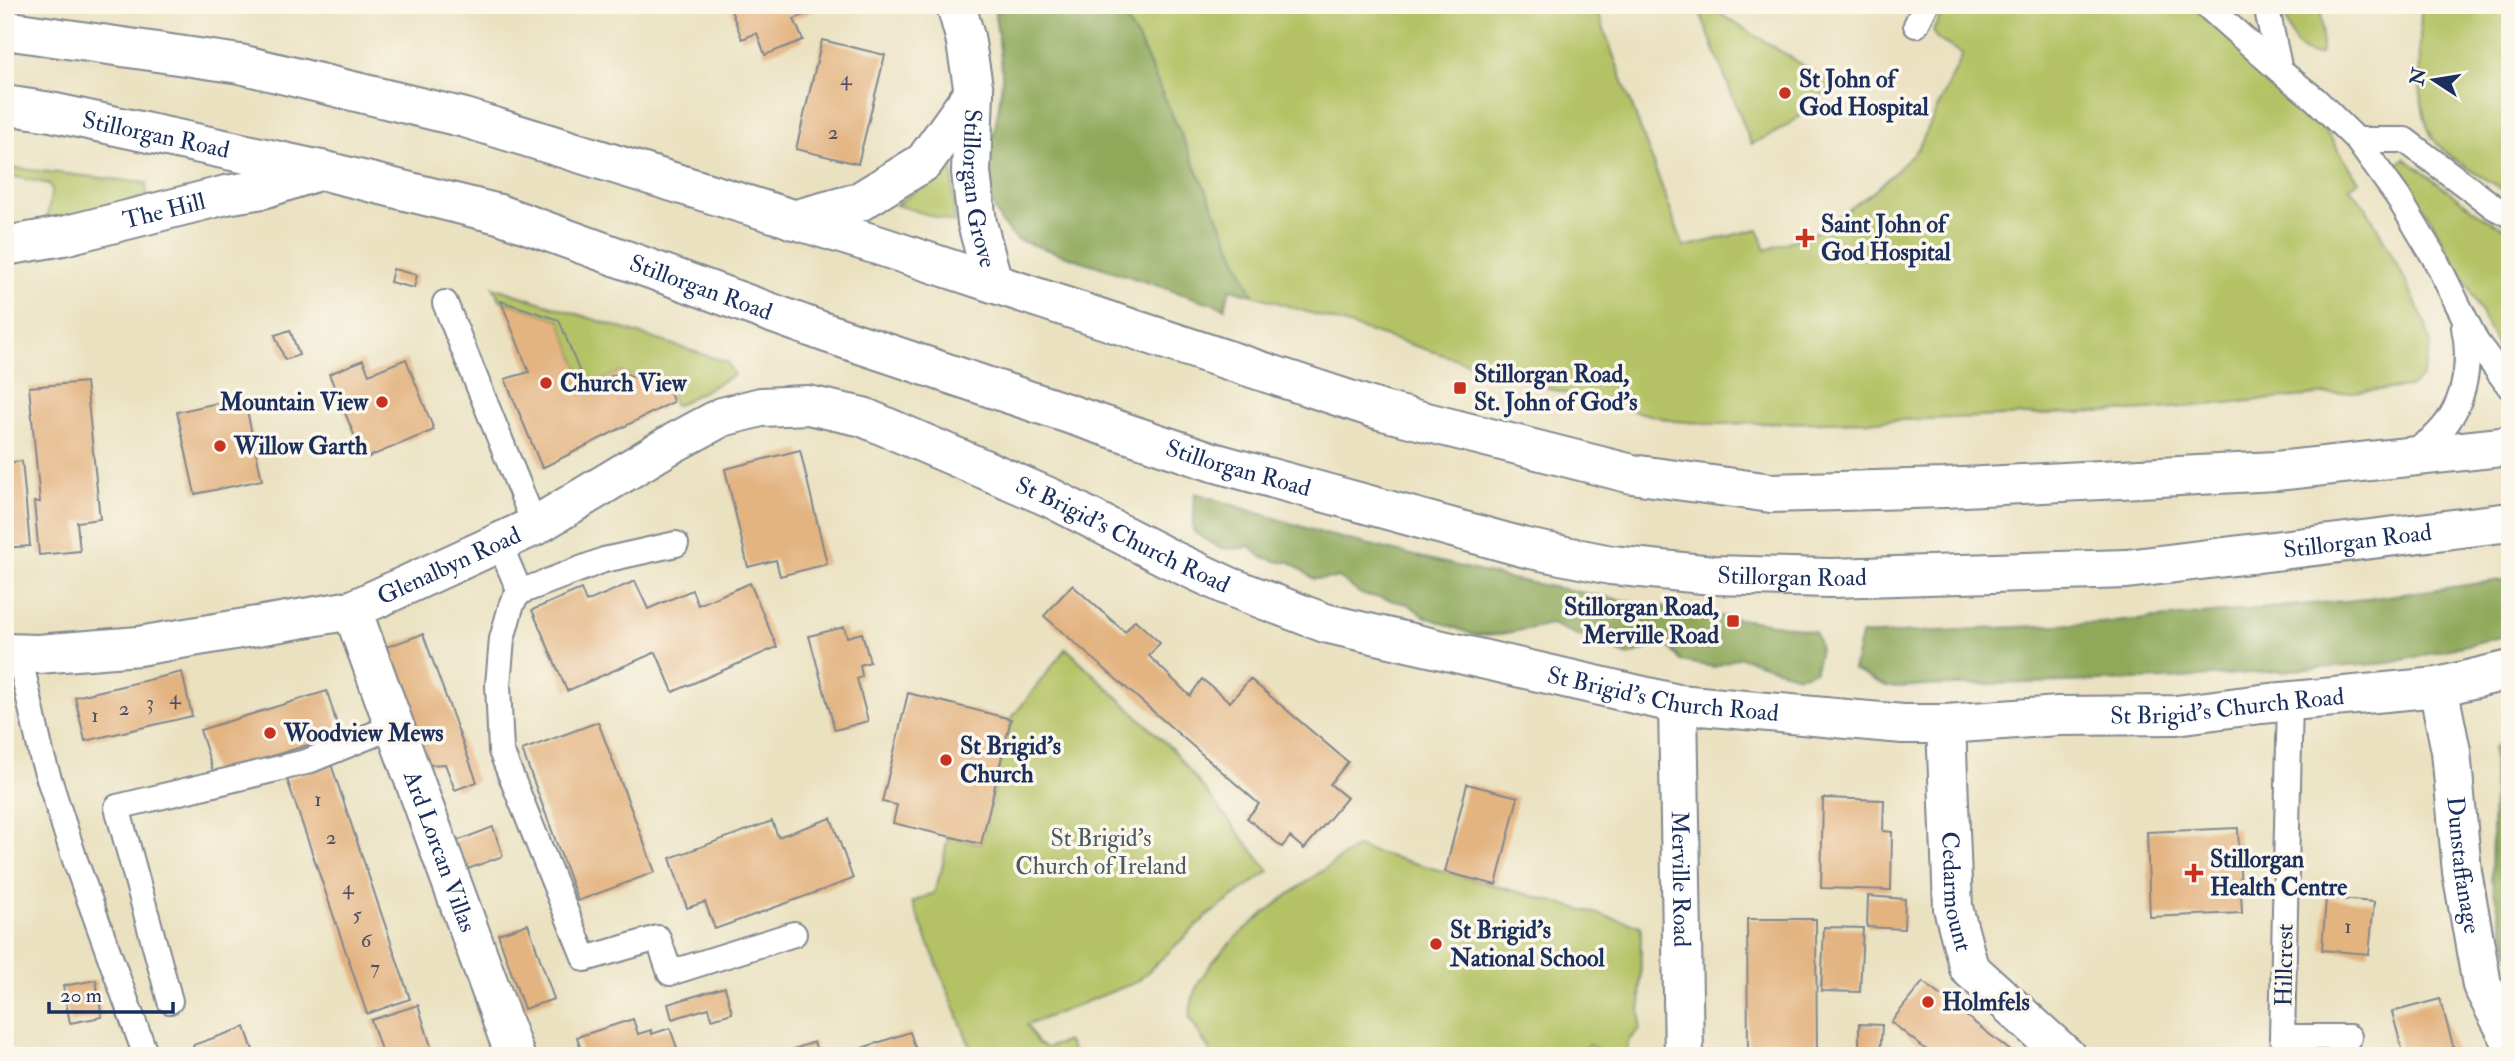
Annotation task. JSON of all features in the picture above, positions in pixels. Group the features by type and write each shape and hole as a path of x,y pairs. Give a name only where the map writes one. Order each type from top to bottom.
{"main road":[{"name":"Stillorgan Grove","path":"956,5 965,37 974,92 971,172 977,223 993,283"},
{"path":"5,30 253,67 464,118 993,283 1383,411 1632,474 1785,493 1944,488 2276,471 2510,446"},
{"name":"Stillorgan Grove","path":"793,220 859,202 923,162 974,92"},
{"name":"Stillorgan Road","path":"5,105 51,112 321,170 499,214 824,332 1213,462 1526,548 1611,565 1713,575 1831,578 2127,569 2510,522"},
{"name":"The Hill","path":"5,246 63,236 226,195 263,189 321,170"},
{"name":"Glenalbyn Road","path":"12,653 139,646 352,610 535,526 668,446 722,417 761,407 808,405 863,417"},
{"name":"St Brigid's Church Road","path":"863,417 1051,498 1228,586 1325,623 1678,704 1903,724 1947,724 2058,716 2176,715 2438,687 2510,670"},
{"name":"Ard Lorcan Villas","path":"352,610 515,1056"},
{"name":"Dunstaffanage","path":"2438,687 2451,751 2462,872 2482,985 2510,1038"},
{"name":"Merville Road","path":"1678,704 1682,1055"},
{"name":"Cedarmount","path":"1947,724 1952,908 1969,968 2066,1056"}],"lane":[{"path":"2206,5 2315,99 2357,140 2398,197 2434,257 2477,343 2510,387"},
{"path":"2266,5 2280,71"},
{"path":"2357,140 2404,140 2494,207 2510,215"},
{"path":"445,303 535,526"},
{"path":"2407,457 2434,438 2454,411 2466,380 2468,346 2461,313"},
{"path":"499,543 520,592"},
{"path":"676,544 604,560 520,592 512,603 502,639 498,685 501,751 585,959 657,938 670,973 794,934"},
{"path":"12,653 75,860 146,1056"},
{"name":"Hillcrest","path":"2290,701 2283,1037 2349,1037"},
{"path":"170,1000 117,807 306,762 394,726"}],"green space":[{"path":"994,5 1117,5 1139,41 1253,295 1230,289 1225,308 1018,240 1002,223 993,204 989,184 989,163 1002,76"},
{"name":"Saint John of God Hospital","path":"1117,5 1595,5 1684,247 1758,229 1766,250 1816,232 1873,192 1919,147 1963,54 1937,39 1933,31 1946,5 2189,5 2315,115 2359,181 2349,187 2366,207 2399,268 2425,322 2431,346 2422,378 2410,387 2149,410 1877,421 1715,424 1674,421 1577,397 1253,295 1139,41"},
{"path":"2283,5 2321,5 2320,54 2311,54 2298,46 2290,31"},
{"path":"2421,5 2510,5 2510,194 2455,160 2430,134 2421,99"},
{"path":"1705,6 1832,83 1815,103 1796,119 1751,144 1700,12"},
{"path":"2404,158 2485,218 2510,231 2510,362 2501,354 2432,221 2396,166"},
{"path":"948,160 952,162 955,223 896,205 928,182"},
{"path":"5,167 146,183 147,196 46,224 52,189 49,184 5,175"},
{"path":"493,287 727,362 734,375 675,406 668,388 620,372 586,388 559,320 501,301"},
{"path":"1195,493 1325,534 1511,579 1653,606 1815,632 1820,649 1815,671 1798,676 1740,657 1714,667 1681,661 1668,646 1652,647 1628,656 1551,624 1502,634 1474,635 1424,616 1408,604 1361,594 1338,578 1314,579 1290,562 1279,562 1260,556 1250,546 1226,549 1214,545 1193,531"},
{"path":"2510,579 2510,635 2390,663 2168,679 1888,687 1853,670 1861,635 2114,622 2367,599"},
{"name":"St Brigid's Church of Ireland","path":"1066,648 1173,750 1269,871 1206,917 1137,982 1027,1025 1037,1043 1046,1048 1067,1041 1076,1056 974,1056 912,902 934,893 948,836 981,844 1011,719"},
{"path":"2510,738 2510,956 2491,879 2494,747"},
{"name":"St Brigid's National School","path":"1356,847 1641,926 1640,1029 1628,1041 1627,1056 1609,1056 1589,1045 1576,1056 1213,1056 1189,1017 1195,991 1206,971 1243,931"}],"building":[{"path":"729,5 812,5 814,11 794,19 803,40 765,55 757,33 742,39"},
{"path":"822,40 885,55 858,164 796,149"},
{"path":"393,269 417,275 414,288 390,282"},
{"name":"Church View","path":"501,301 559,320 586,388 620,372 669,388 673,402 542,468 505,379 529,372"},
{"path":"290,330 299,355 285,360 275,335"},
{"name":"Mountain View","path":"406,359 434,430 364,459 329,374 363,360 369,374"},
{"path":"86,382 100,519 77,522 80,551 39,555 34,502 40,502 29,387"},
{"name":"Willow Garth","path":"244,397 262,480 195,494 177,412"},
{"path":"800,450 827,564 780,576 776,560 748,567 725,469"},
{"path":"22,461 30,546 5,548 5,463"},
{"path":"635,581 648,609 692,590 698,605 750,583 777,647 673,692 656,652 567,691 532,610 581,589 586,602"},
{"path":"1072,585 1125,632 1135,620 1160,643 1149,656 1190,696 1202,679 1230,702 1250,679 1348,762 1330,784 1347,798 1304,849 1290,837 1282,847 1247,818 1259,804 1044,616"},
{"path":"844,627 847,637 862,633 870,662 860,665 862,676 857,679 868,721 835,730 809,636"},
{"path":"423,634 477,782 455,790 445,764 429,765 386,647"},
{"path":"182,672 192,716 85,741 75,697"},
{"name":"Woodview Mews","path":"327,691 340,735 214,774 200,730"},
{"name":"St Brigid's Church","path":"908,693 1011,719 981,844 893,823 897,805 882,802"},
{"path":"598,722 655,872 578,901 522,750"},
{"path":"331,764 410,999 367,1014 287,779"},
{"path":"1467,784 1518,797 1496,885 1445,872"},
{"path":"1823,798 1884,800 1883,831 1892,832 1891,890 1821,888"},
{"path":"831,818 853,879 715,929 705,902 687,908 670,858 772,821 778,837"},
{"path":"493,827 503,856 465,870 454,842"},
{"name":"Stillorgan Health Centre","path":"2238,828 2242,913 2150,917 2147,832"},
{"path":"1868,896 1905,899 1904,929 1867,927"},
{"path":"2326,898 2374,902 2369,954 2322,950"},
{"path":"1747,919 1816,919 1817,1056 1748,1056"},
{"path":"528,924 554,999 524,1009 498,934"},
{"path":"1824,927 1863,928 1860,992 1821,991"},
{"path":"96,980 102,1017 70,1023 63,986"},
{"name":"Holmfels","path":"1923,982 2017,1056 1928,1056 1930,1053 1891,1022"},
{"path":"725,987 732,1013 712,1019 709,1008 672,1019 668,1004"},
{"path":"2440,999 2456,1056 2404,1056 2392,1012"},
{"path":"418,1005 434,1056 383,1056 371,1020"},
{"path":"633,1019 638,1034 651,1030 652,1034 670,1028 678,1051 665,1056 583,1056 577,1037"},
{"path":"1859,1024 1882,1025 1880,1056 1859,1056"},
{"path":"245,1027 255,1056 197,1056 193,1045"},
{"path":"910,1032 918,1056 861,1056 859,1049"},
{"path":"814,1042 819,1056 777,1056 777,1055"}],"place":[{"name":"St John of God Hospital","path":"1785,93"},
{"name":"Saint John of God Hospital","path":"1805,238"},
{"name":"Church View","path":"546,383"},
{"name":"Stillorgan Road, St. John of God's","path":"1460,388"},
{"name":"Mountain View","path":"382,402"},
{"name":"Willow Garth","path":"220,446"},
{"name":"Stillorgan Road, Merville Road","path":"1733,621"},
{"name":"Woodview Mews","path":"270,733"},
{"name":"St Brigid's Church","path":"946,760"},
{"name":"Stillorgan Health Centre","path":"2194,873"},
{"name":"St Brigid's National School","path":"1436,944"},
{"name":"Holmfels","path":"1928,1002"}]}
